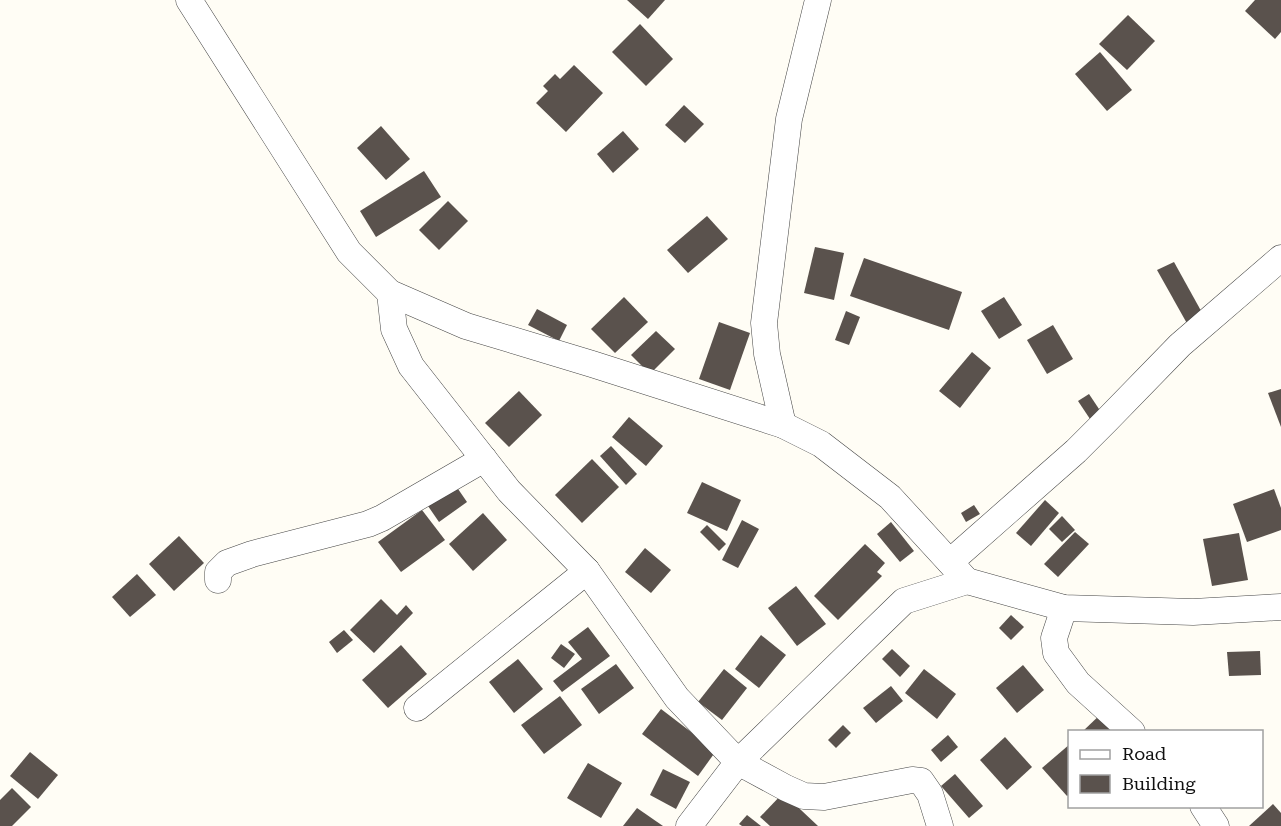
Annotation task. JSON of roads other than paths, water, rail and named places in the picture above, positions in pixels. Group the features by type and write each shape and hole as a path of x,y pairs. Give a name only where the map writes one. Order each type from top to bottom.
{"street":[{"path":"189,0 350,252 390,293 466,326 783,425 821,444 890,497 967,581 1064,608 1193,612 1281,607"},
{"path":"783,425 767,354 764,323 789,119 818,0"},
{"path":"950,562 1083,443 1180,345 1281,258"},
{"path":"390,293 394,329 411,366 509,490 587,571 677,698 738,762 786,789 804,796 824,797 912,780 921,781 930,794 940,826"},
{"path":"218,580 218,572 226,563 368,524 484,459"},
{"path":"417,708 587,571"},
{"path":"688,826 738,762 904,601 967,581"},
{"path":"1064,608 1054,638 1056,653 1078,683 1130,730"},
{"path":"1204,808 1216,826"}]}
